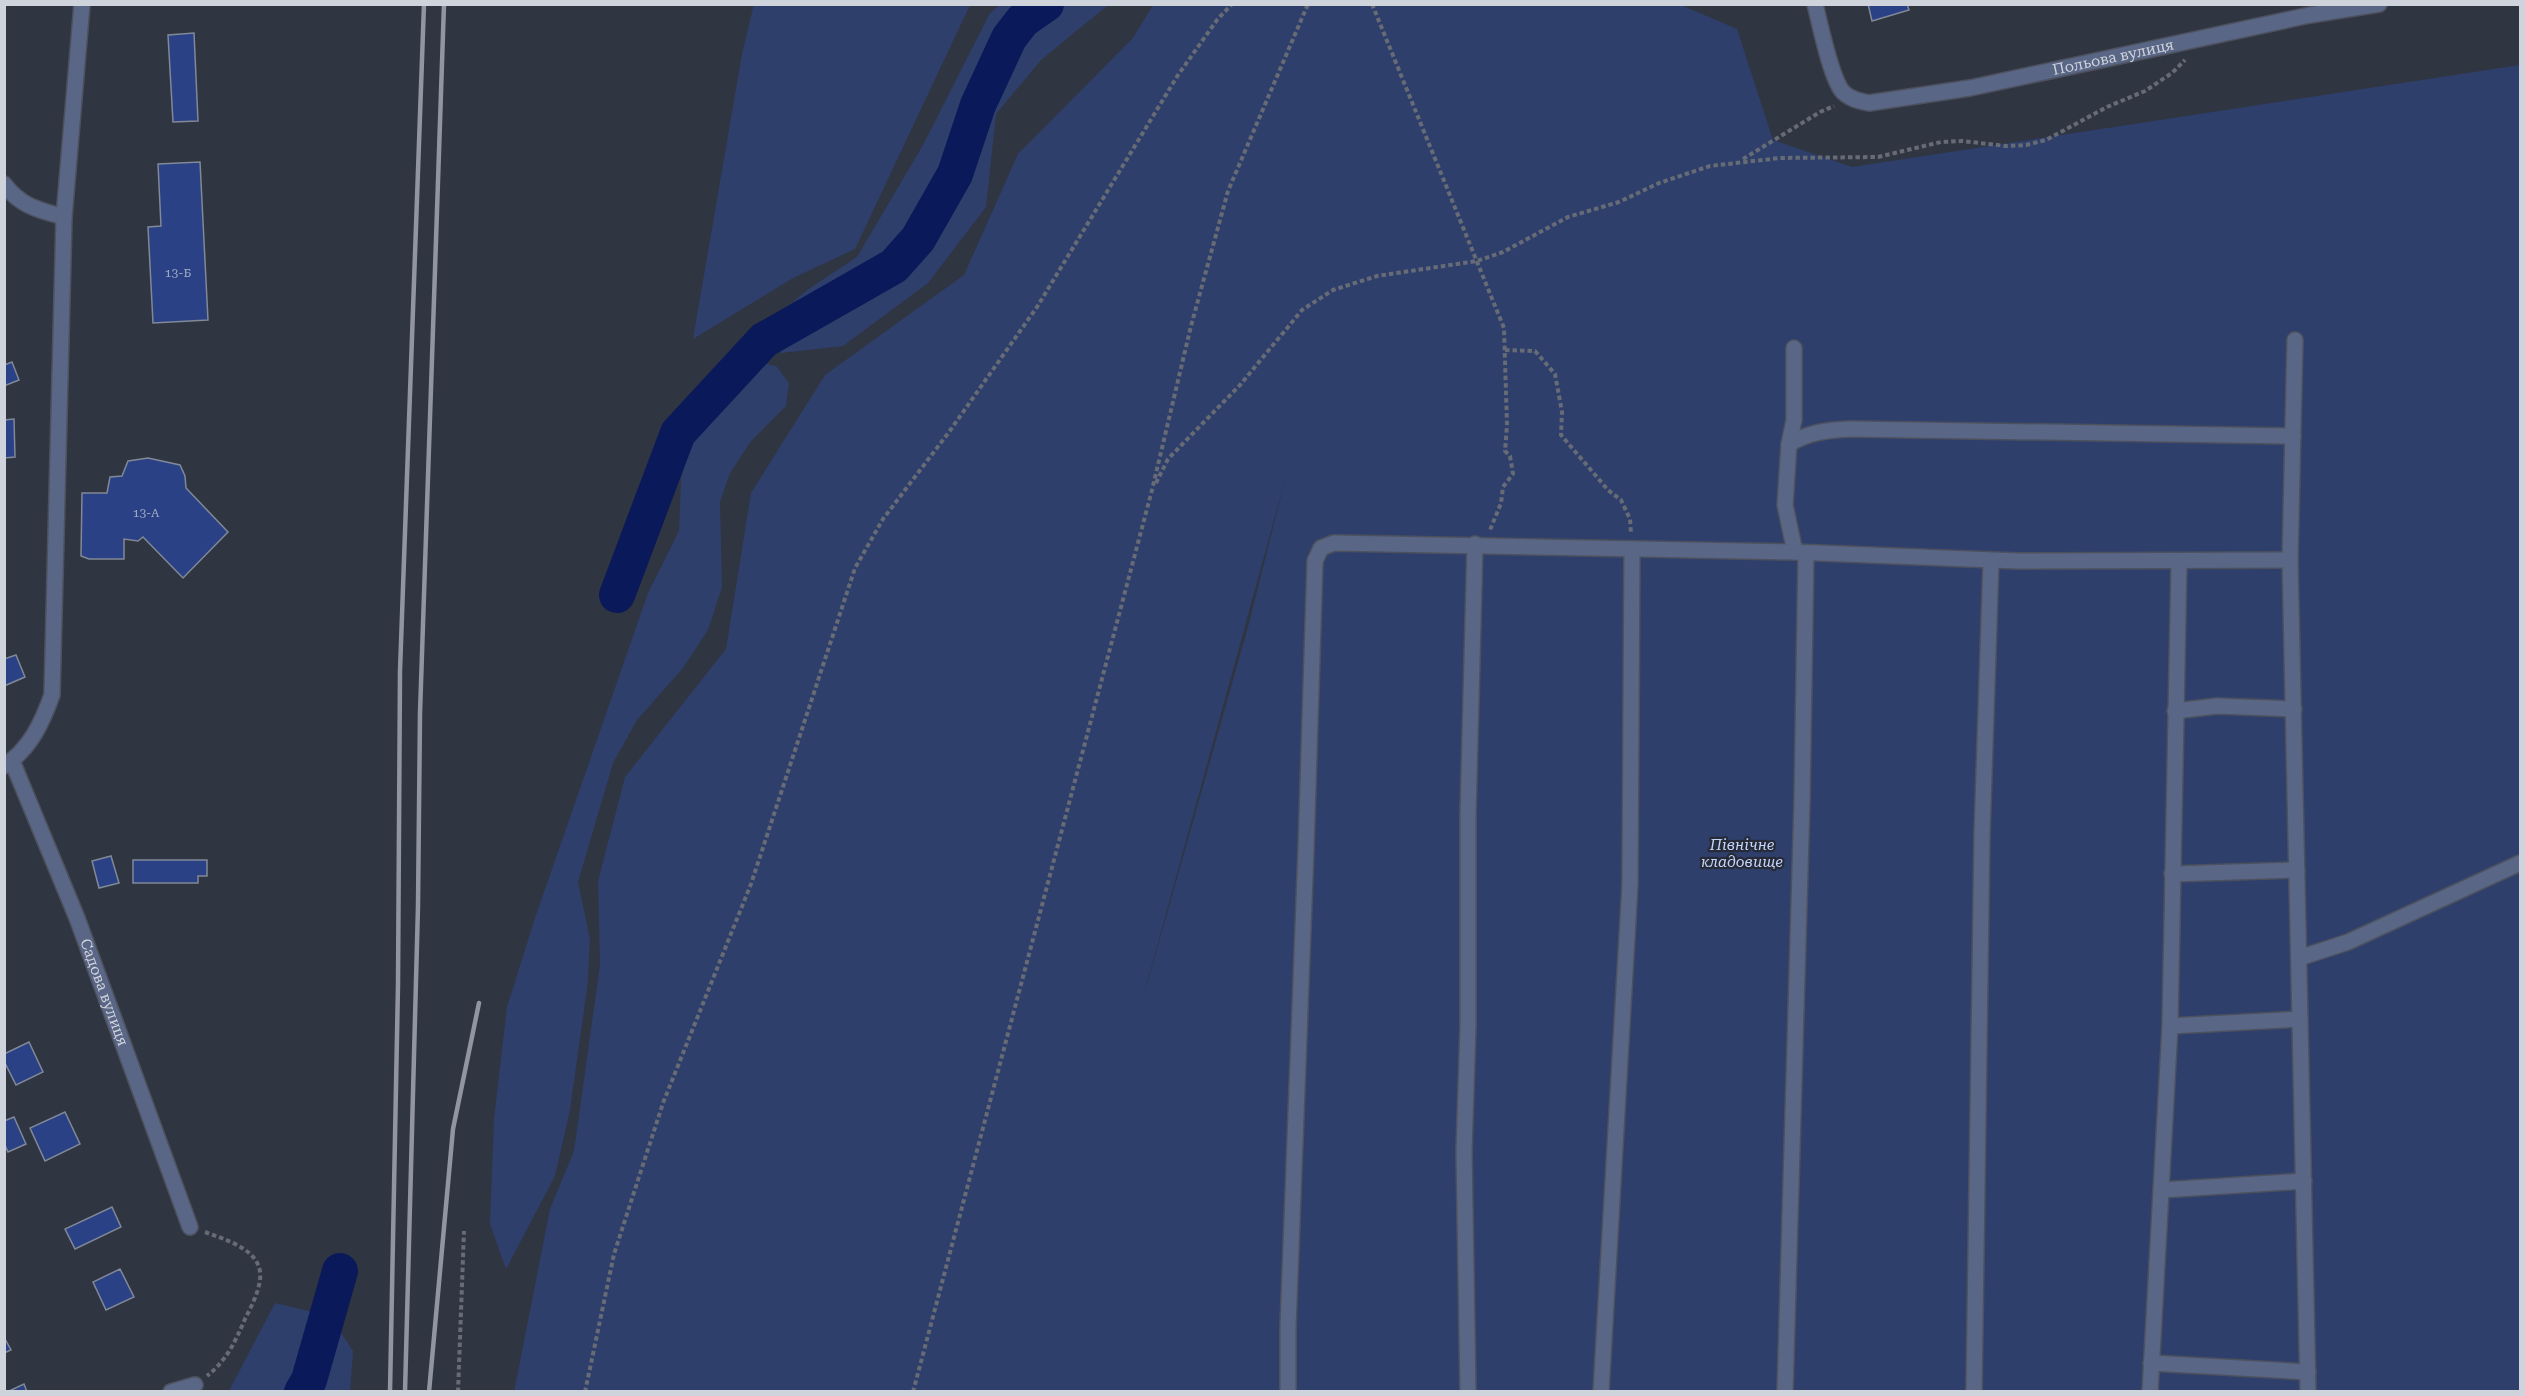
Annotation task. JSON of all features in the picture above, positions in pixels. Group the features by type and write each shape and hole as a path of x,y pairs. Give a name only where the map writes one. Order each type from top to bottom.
{"street":[{"path":"8,763 30,742 43,721 52,695 64,217 82,4"},
{"path":"1815,4 1835,78 1841,90 1854,99"},
{"name":"Польова вулиця","path":"1854,99 1869,103 1970,88 2310,15 2379,4"},
{"path":"4,183 14,198 41,211 64,217"},
{"path":"2295,340 2290,560 2308,1392"},
{"path":"1785,1392 1799,907 1801,552 1785,505 1789,444 1794,420 1794,348"},
{"path":"1789,444 1804,435 1826,430 1851,429 2293,436"},
{"path":"1287,1392 1315,561 1321,548 1334,543 1475,544 1801,552 1991,561 2290,560"},
{"path":"1468,1392 1464,1151 1468,1025 1468,815 1475,544"},
{"path":"1601,1392 1630,884 1632,549"},
{"path":"1974,1392 1982,834 1991,561"},
{"path":"2150,1392 2170,1026 2180,561"},
{"path":"2175,711 2217,706 2294,709"},
{"name":"Садова вулиця","path":"8,763 77,918 190,1227"},
{"path":"2299,958 2348,942 2520,863"},
{"path":"2172,874 2297,870"},
{"path":"2170,1026 2300,1019"},
{"path":"2162,1190 2304,1181"},
{"path":"2151,1363 2308,1372"},
{"path":"171,1392 195,1385"}],"path":[{"path":"585,1392 614,1254 660,1114 751,884 855,568 884,519 950,432 1037,307 1178,75 1217,20 1232,4"},
{"path":"914,1392 1152,490 1191,326 1228,191 1308,4"},
{"path":"1372,4 1504,328 1507,425 1505,451 1510,456 1513,474 1503,487 1502,503 1486,538 1475,544"},
{"path":"1152,490 1168,459 1240,385 1302,310 1334,290 1377,276 1477,261 1503,252 1568,217 1620,202 1683,174 1740,161 1878,157 1941,142 1962,141 2006,146 2026,145 2046,140 2107,107 2145,91 2172,73 2205,37"},
{"path":"1740,161 1820,111 1854,99"},
{"path":"1505,350 1535,351 1555,374 1562,412 1561,435 1608,490 1621,500 1630,519 1632,549"},
{"path":"190,1227 239,1245 250,1255 261,1278 257,1292 224,1362 195,1385"},
{"path":"458,1392 464,1231"}],"green space":[{"path":"754,4 970,5 855,249 793,278 693,339 742,54"},
{"path":"1001,4 1108,5 1041,60 996,114 986,207 928,283 843,346 781,353 765,327 807,290 857,257 923,145 990,13"},
{"name":"Північне кладовище","path":"1153,5 1681,5 1737,29 1773,140 1852,167 2520,65 2520,1391 514,1392 550,1209 574,1151 600,965 598,881 625,777 726,649 751,493 825,375 964,275 1018,154 1133,38","holes":["1285,480 1248,627 1144,995"]},
{"path":"754,361 776,366 789,383 786,406 751,441 730,473 720,502 722,587 708,630 683,668 637,720 613,763 578,882 590,939 588,981 570,1110 555,1176 506,1269 490,1224 494,1119 507,1007 535,918 648,593 679,531 682,456 737,377"},
{"path":"275,1303 330,1316 353,1351 350,1391 229,1391"}],"building":[{"path":"1868,4 1907,4 1909,10 1872,21"},
{"path":"194,33 198,121 173,122 168,35"},
{"path":"200,162 208,320 153,323 148,227 161,226 158,164"},
{"path":"12,362 19,380 4,386 4,365"},
{"path":"14,419 15,457 4,458 4,420"},
{"path":"148,458 180,465 185,476 186,488 228,532 183,578 143,537 138,541 124,539 124,559 89,559 81,556 82,493 107,493 110,477 122,476 128,461"},
{"path":"16,655 25,677 4,686 4,659"},
{"path":"111,856 119,883 99,888 92,861"},
{"path":"133,860 207,860 207,876 198,876 198,883 133,883"},
{"path":"29,1042 43,1072 16,1085 4,1061 4,1054"},
{"path":"65,1112 80,1144 45,1161 30,1128"},
{"path":"14,1117 26,1144 8,1152 4,1143 4,1121"},
{"path":"112,1207 121,1227 75,1249 65,1229"},
{"path":"120,1269 134,1297 106,1310 93,1282"},
{"path":"4,1337 11,1350 4,1353"},
{"path":"24,1384 27,1392 7,1392"}],"waterway":[{"path":"617,595 678,433 764,340 894,266 918,239 955,174 978,105 1009,38 1023,20 1046,4"},
{"path":"302,1392 309,1380 340,1271"}],"railway":[{"path":"390,1392 398,985 400,671 424,4"},
{"path":"405,1392 418,906 420,713 444,4"},
{"path":"429,1392 453,1129 479,1003"}]}
